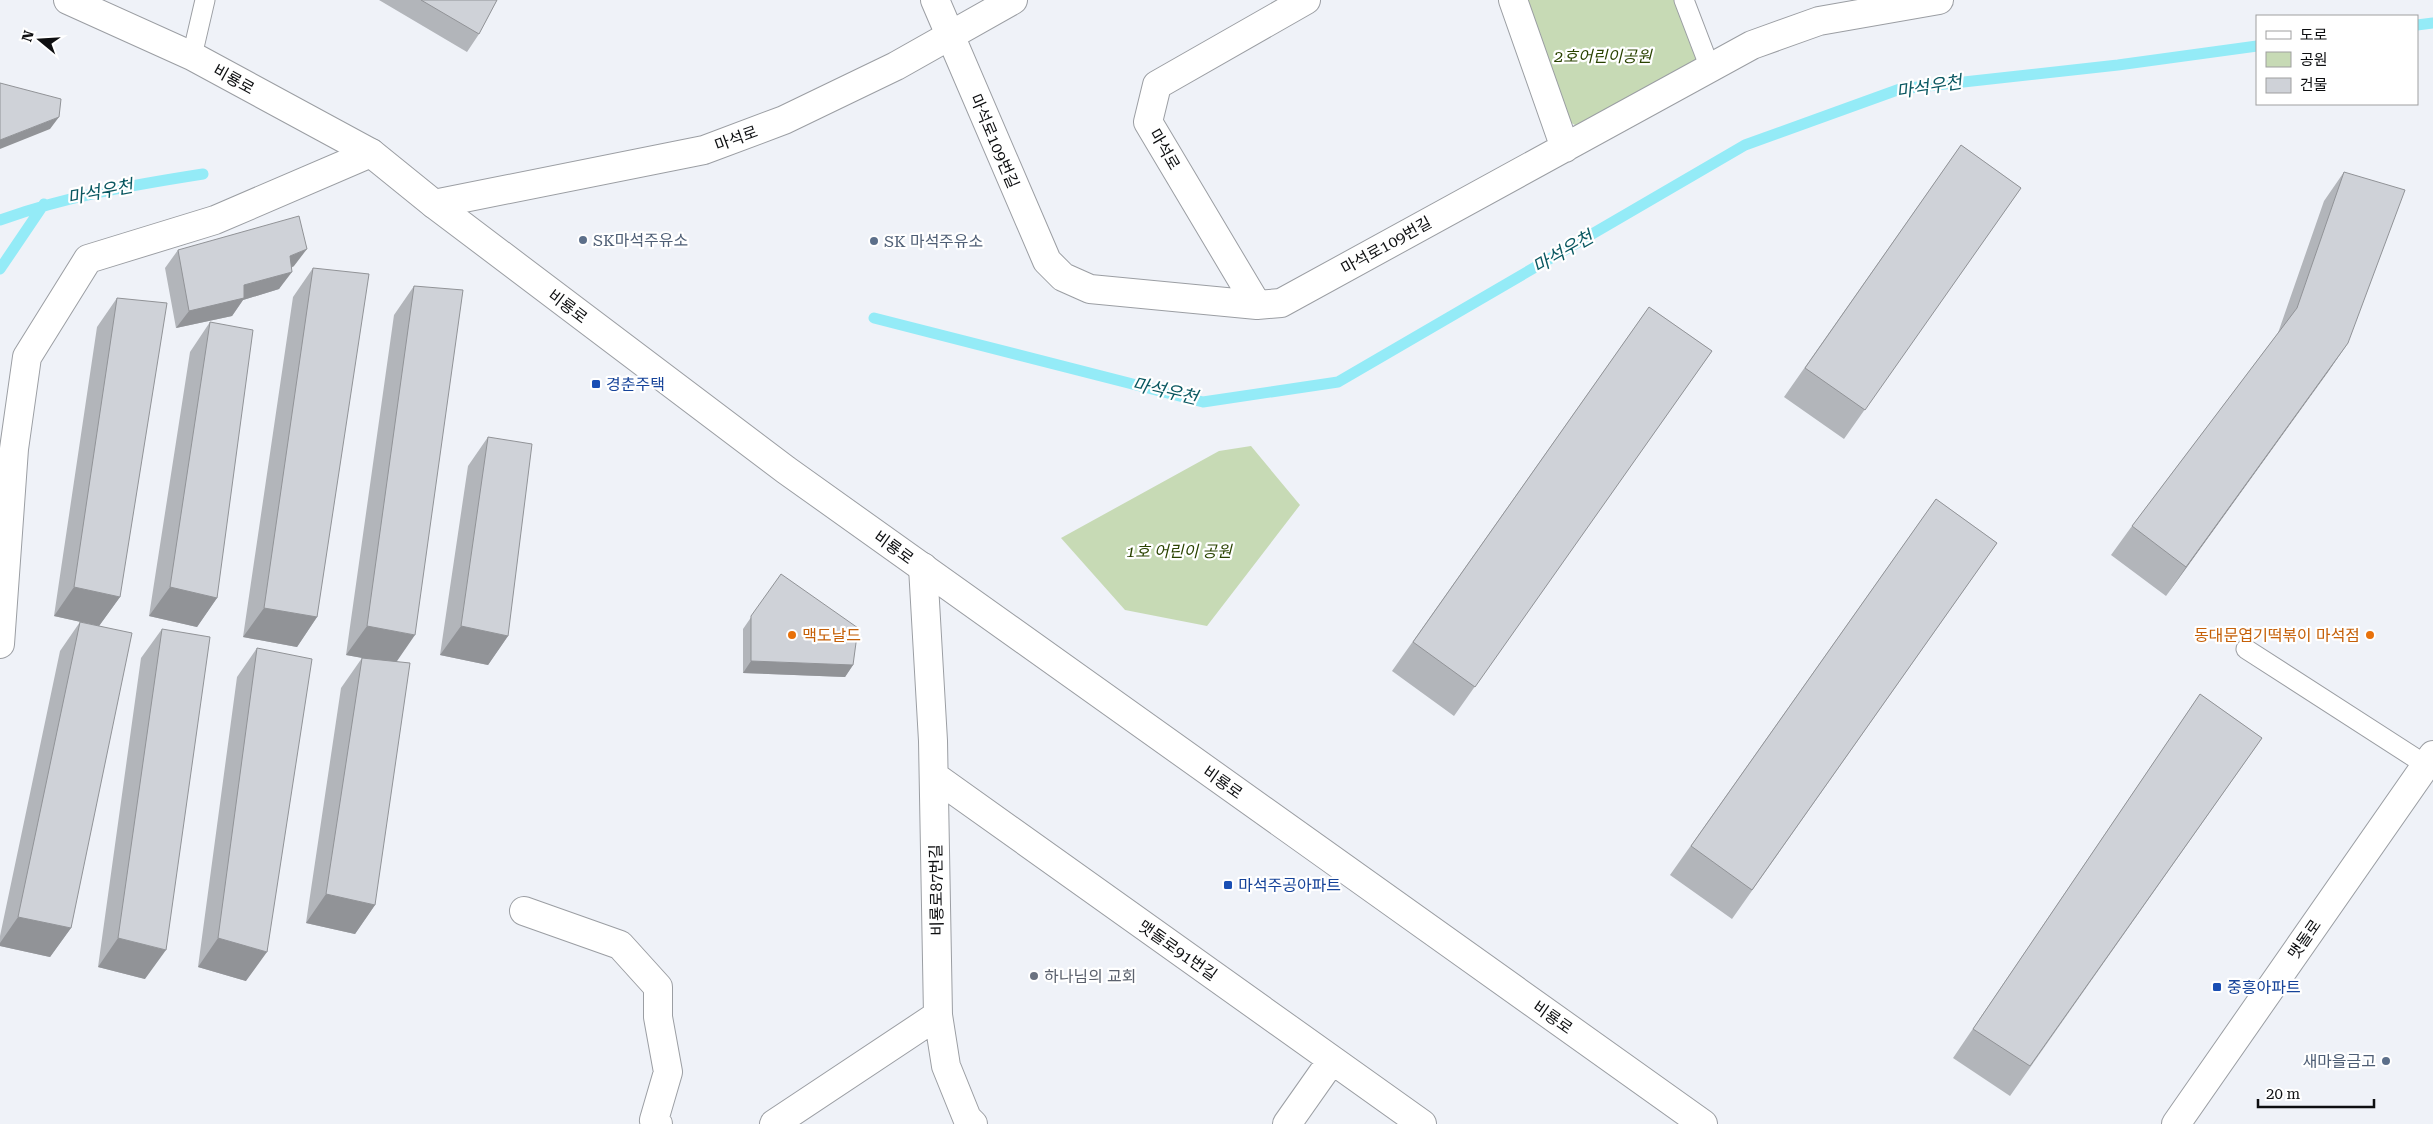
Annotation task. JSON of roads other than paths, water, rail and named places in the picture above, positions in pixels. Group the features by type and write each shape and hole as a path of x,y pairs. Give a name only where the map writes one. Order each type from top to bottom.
{"street":[{"name":"비룡로","path":"68,0 192,56 370,153 434,204 786,470 1703,1124"},
{"name":"마석로109번길","path":"935,0 1046,262 1063,277 1090,289 1257,306 1281,303 1752,45 1820,21 1939,0"},
{"name":"마석로","path":"434,204 704,150 784,120 896,66 1013,0"},
{"name":"마석로","path":"1257,306 1148,122 1157,85 1306,0"},
{"path":"1513,0 1564,148"},
{"path":"0,644 7,448 27,357 88,259 215,220 370,153"},
{"name":"비룡로87번길","path":"923,568 934,776 938,1015 946,1066 967,1118 972,1124"},
{"name":"맷돌로","path":"2176,1124 2429,760"},
{"name":"맷돌로91번길","path":"934,776 1422,1124"},
{"path":"524,912 620,945 658,987 658,1017 668,1072 654,1120 658,1124"},
{"path":"774,1124 938,1015"},
{"path":"1287,1124 1332,1060"}],"lane":[{"path":"192,56 205,0"},
{"path":"1684,0 1710,68"},
{"path":"2246,649 2429,760"}],"waterway":[{"name":"마석우천","path":"2418,25 2433,23"},
{"name":"마석우천","path":"874,318 1203,402 1338,382 1745,145 1900,89 2118,65 2256,46"},
{"name":"마석우천","path":"0,220 75,198 203,174"},
{"path":"0,269 44,204"}],"place":[{"name":"SK마석주유소","path":"583,240"},
{"name":"SK 마석주유소","path":"874,241"},
{"name":"경춘주택","path":"596,384"},
{"name":"맥도날드","path":"792,635"},
{"name":"동대문엽기떡볶이 마석점","path":"2370,635"},
{"name":"마석주공아파트","path":"1228,885"},
{"name":"하나님의 교회","path":"1034,976"},
{"name":"중흥아파트","path":"2217,987"},
{"name":"새마을금고","path":"2386,1061"}],"park label":[{"name":"2호어린이공원","path":"1603,56"},
{"name":"1호 어린이 공원","path":"1179,551"}]}
